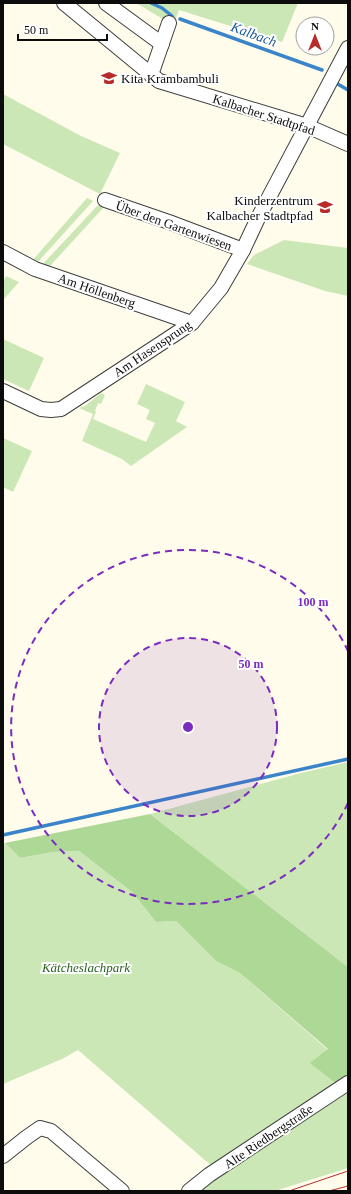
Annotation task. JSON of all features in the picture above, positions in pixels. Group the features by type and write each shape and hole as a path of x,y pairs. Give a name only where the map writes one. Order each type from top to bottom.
{"street":[{"name":"Kalbacher Stadtpfad","path":"64,3 159,81 307,126 348,144"},
{"path":"106,3 162,44"},
{"path":"151,75 169,23"},
{"name":"Am Hasensprung","path":"3,392 41,409 61,409 192,323 221,288 243,250 258,218 348,48"},
{"name":"Über den Gartenwiesen","path":"105,200 243,250"},
{"name":"Am Höllenberg","path":"3,252 35,269 192,323"},
{"name":"Alte Riedbergstraße","path":"189,1191 209,1175 348,1083"},
{"path":"3,1156 40,1128 51,1131 122,1191"}],"green space":[{"path":"136,3 298,3 282,42 179,10 173,25"},
{"path":"3,94 81,136 120,153 100,194 3,144"},
{"path":"87,198 93,201 36,264 32,261"},
{"path":"98,205 104,207 49,267 43,264"},
{"path":"284,240 348,248 348,296 325,291 247,264 254,255"},
{"path":"6,276 19,282 3,300 3,282"},
{"path":"3,339 44,358 29,391 3,379"},
{"path":"146,384 185,402 176,421 187,427 131,466 122,459 82,441 93,414 79,408 85,406 101,393 105,395 101,404 98,403 93,419 146,442 155,423 146,419 150,410 137,404"},
{"path":"3,438 32,451 13,492 3,487"},
{"path":"348,762 348,967 150,814 301,773"},
{"path":"150,814 348,967 348,1078 338,1085 310,1063 328,1049 240,973 216,961 176,921 156,922 132,892 79,851 53,852 20,858 5,843"},
{"name":"Kätcheslachpark","path":"3,843 5,843 20,858 53,852 79,851 132,892 156,922 176,921 216,961 240,973 328,1050 338,1085 214,1168 78,1050 62,1059 3,1084"},
{"path":"348,1090 348,1168 275,1191 199,1191"}],"waterway":[{"name":"Kalbach","path":"151,3 162,8 172,16"},
{"name":"Kalbach","path":"180,19 322,70"},
{"name":"Kalbach","path":"336,83 348,90"},
{"path":"3,835 348,759"}],"tram line":[{"path":"289,1191 348,1171"},
{"path":"329,1191 348,1186"}],"place":[{"name":"Kita Krambambuli","path":"109,78"},
{"name":"Kinderzentrum Kalbacher Stadtpfad","path":"325,207"}]}
